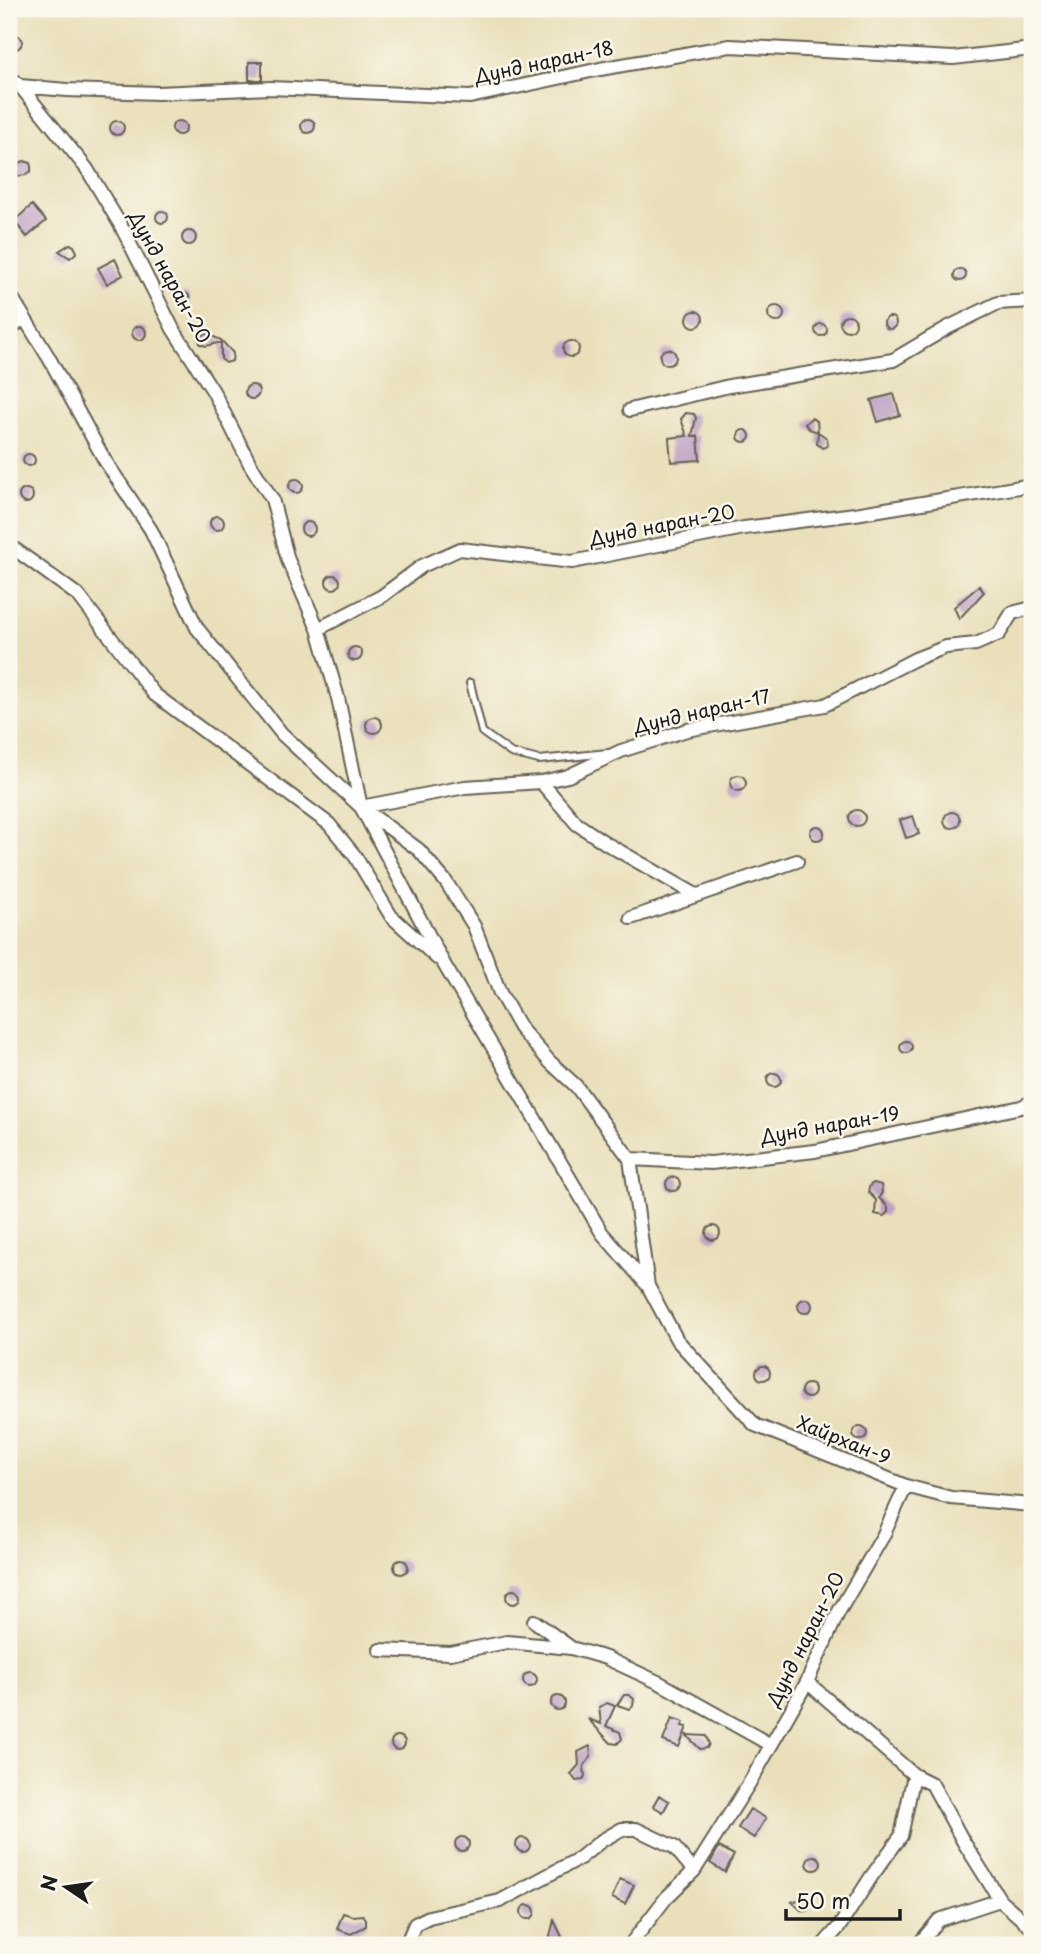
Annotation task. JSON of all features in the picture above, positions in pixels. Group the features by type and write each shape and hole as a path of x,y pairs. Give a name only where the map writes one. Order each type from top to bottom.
{"street":[{"name":"Дунд наран-18","path":"20,86 158,93 271,88 470,97 600,69 730,46 953,58 1032,49"},
{"name":"Дунд наран-20","path":"9,77 20,86 88,169 121,226 173,329 214,391 250,464 272,499 288,560 318,629 338,698 361,807"},
{"path":"9,293 104,459 151,530 197,628 282,734 361,807 419,850 446,882 474,926 500,993 520,1028 576,1086 630,1159 648,1286"},
{"path":"630,410 729,386 892,360 947,328 998,303 1032,301"},
{"path":"9,331 23,317"},
{"name":"Дунд наран-20","path":"318,629 382,596 422,566 460,548 572,562 744,528 855,514 1032,485"},
{"path":"9,545 79,596 154,694 328,824 355,856 391,916 445,966"},
{"name":"Дунд наран-17","path":"361,807 465,787 541,782 568,776 621,751 687,730 825,705 915,659 946,647 976,644 999,634 1012,613 1032,608"},
{"path":"541,782 577,824 696,895"},
{"path":"361,807 445,966 602,1233 648,1286"},
{"path":"631,918 797,861"},
{"name":"Дунд наран-19","path":"630,1159 711,1163 815,1151 1021,1107 1032,1102"},
{"name":"Хайрхан-9","path":"648,1286 677,1340 755,1425 906,1486 951,1498 1032,1505"},
{"name":"Дунд наран-20","path":"630,1945 666,1898 694,1871 771,1745 807,1682 838,1613 883,1536 906,1486"},
{"path":"534,1621 571,1648"},
{"path":"380,1650 450,1653 507,1642 571,1648 606,1658 660,1683 771,1745"},
{"path":"807,1682 914,1775 932,1784 1000,1900 1032,1928"},
{"path":"822,1945 839,1927 901,1836 914,1775"},
{"path":"406,1945 415,1924 429,1917 500,1902 580,1858 622,1829 636,1829 674,1847 694,1871"},
{"path":"919,1945 939,1920 1000,1900"}],"lane":[{"path":"470,683 482,732 511,753 539,760 621,751"}],"building":[{"path":"15,35 20,37 20,47 15,49 10,47 8,42 10,37"},
{"path":"249,62 262,62 262,80 249,80"},
{"path":"308,119 313,121 313,131 308,133 303,131 301,126 303,121"},
{"path":"114,121 120,121 124,128 120,135 114,135 110,131 110,125"},
{"path":"179,121 184,123 184,133 179,135 174,133 172,128 174,123"},
{"path":"24,161 31,163 31,171 17,176 18,164"},
{"path":"32,205 46,221 27,237 14,221"},
{"path":"162,211 168,217 162,223 156,217"},
{"path":"189,231 194,233 194,243 189,245 184,243 182,238 184,233"},
{"path":"70,244 77,252 70,258 59,251"},
{"path":"115,259 123,275 107,284 98,268"},
{"path":"960,269 966,275 960,281 954,275"},
{"path":"184,293 190,299 184,305 178,299"},
{"path":"776,306 782,308 782,320 776,322 770,320 768,314 770,308"},
{"path":"695,311 701,313 701,325 695,327 689,325 687,319 689,313"},
{"path":"848,315 854,317 854,329 848,331 842,329 840,323 842,317"},
{"path":"890,317 896,323 890,329 884,323"},
{"path":"821,324 827,330 821,336 815,330"},
{"path":"139,326 144,328 144,338 139,340 134,338 132,333 134,328"},
{"path":"205,333 221,340 233,353 232,361 226,363 221,359 221,342 206,346 200,344 199,338"},
{"path":"571,341 577,343 577,355 571,357 565,355 563,349 565,343"},
{"path":"668,349 674,351 674,363 668,365 662,363 660,357 662,351"},
{"path":"252,385 257,387 257,397 252,399 247,397 245,392 247,387"},
{"path":"894,394 900,415 878,422 871,400"},
{"path":"686,413 694,414 696,418 692,436 698,436 700,460 671,462 669,438 687,436 681,419"},
{"path":"811,418 817,421 818,432 809,429 805,424"},
{"path":"739,431 749,431 749,441 739,441"},
{"path":"818,432 827,438 828,445 823,448 817,444"},
{"path":"24,455 34,455 34,465 24,465"},
{"path":"293,479 299,479 303,486 299,493 293,493 289,489 289,483"},
{"path":"26,489 31,491 31,501 26,503 21,501 19,496 21,491"},
{"path":"214,516 220,516 224,523 220,530 214,530 210,526 210,520"},
{"path":"308,522 313,524 313,534 308,536 303,534 301,529 303,524"},
{"path":"330,575 336,575 340,582 336,589 330,589 326,585 326,579"},
{"path":"979,586 984,592 959,619 954,607"},
{"path":"352,647 358,647 362,654 358,661 352,661 348,657 348,651"},
{"path":"371,717 377,717 382,725 380,731 371,733 366,728 366,722"},
{"path":"738,775 746,783 738,791 730,783"},
{"path":"857,810 865,818 857,826 849,818"},
{"path":"952,812 960,820 952,828 944,820"},
{"path":"913,816 919,834 906,838 900,820"},
{"path":"814,826 820,826 824,833 820,840 814,840 810,836 810,830"},
{"path":"906,1041 912,1047 906,1053 900,1047"},
{"path":"774,1073 779,1075 779,1085 774,1087 769,1085 767,1080 769,1075"},
{"path":"670,1177 676,1177 680,1184 676,1191 670,1191 666,1187 666,1181"},
{"path":"870,1185 881,1185 879,1198 888,1207 884,1216 875,1214 876,1200 868,1192"},
{"path":"710,1226 716,1226 720,1233 716,1240 710,1240 706,1236 706,1230"},
{"path":"802,1299 808,1299 812,1306 808,1313 802,1313 798,1309 798,1303"},
{"path":"760,1366 766,1366 770,1373 766,1380 760,1380 756,1376 756,1370"},
{"path":"805,1384 811,1384 815,1391 811,1398 805,1398 801,1394 801,1388"},
{"path":"860,1426 865,1428 865,1438 860,1440 855,1438 853,1433 855,1428"},
{"path":"398,1560 404,1560 408,1567 404,1574 398,1574 394,1570 394,1564"},
{"path":"510,1590 516,1590 520,1597 516,1604 510,1604 506,1600 506,1594"},
{"path":"527,1673 533,1673 537,1680 533,1687 527,1687 523,1683 523,1677"},
{"path":"624,1695 634,1699 630,1709 617,1705"},
{"path":"555,1696 561,1696 565,1703 561,1710 555,1710 551,1706 551,1700"},
{"path":"607,1703 615,1706 606,1726 620,1732 622,1739 617,1744 611,1743 588,1719 601,1724 599,1707"},
{"path":"672,1718 684,1722 682,1726 687,1727 679,1747 663,1741"},
{"path":"686,1735 706,1736 709,1744 707,1748 700,1749"},
{"path":"395,1736 401,1736 405,1743 401,1750 395,1750 391,1746 391,1740"},
{"path":"590,1746 591,1757 584,1766 585,1776 583,1780 576,1781 571,1774 579,1765 578,1752"},
{"path":"659,1795 669,1801 663,1812 653,1806"},
{"path":"750,1809 766,1818 754,1838 738,1828"},
{"path":"462,1837 467,1839 467,1849 462,1851 457,1849 455,1844 457,1839"},
{"path":"520,1838 526,1838 530,1845 526,1852 520,1852 516,1848 516,1842"},
{"path":"719,1847 734,1855 725,1872 710,1863"},
{"path":"811,1856 817,1856 821,1863 817,1870 811,1870 807,1866 807,1860"},
{"path":"620,1879 634,1885 625,1904 612,1898"},
{"path":"807,1897 812,1904 807,1911 801,1910 792,1902"},
{"path":"525,1905 531,1905 535,1912 531,1919 525,1919 521,1915 521,1909"},
{"path":"343,1913 363,1915 366,1926 351,1934 337,1929"},
{"path":"554,1920 562,1937 548,1945"}]}
